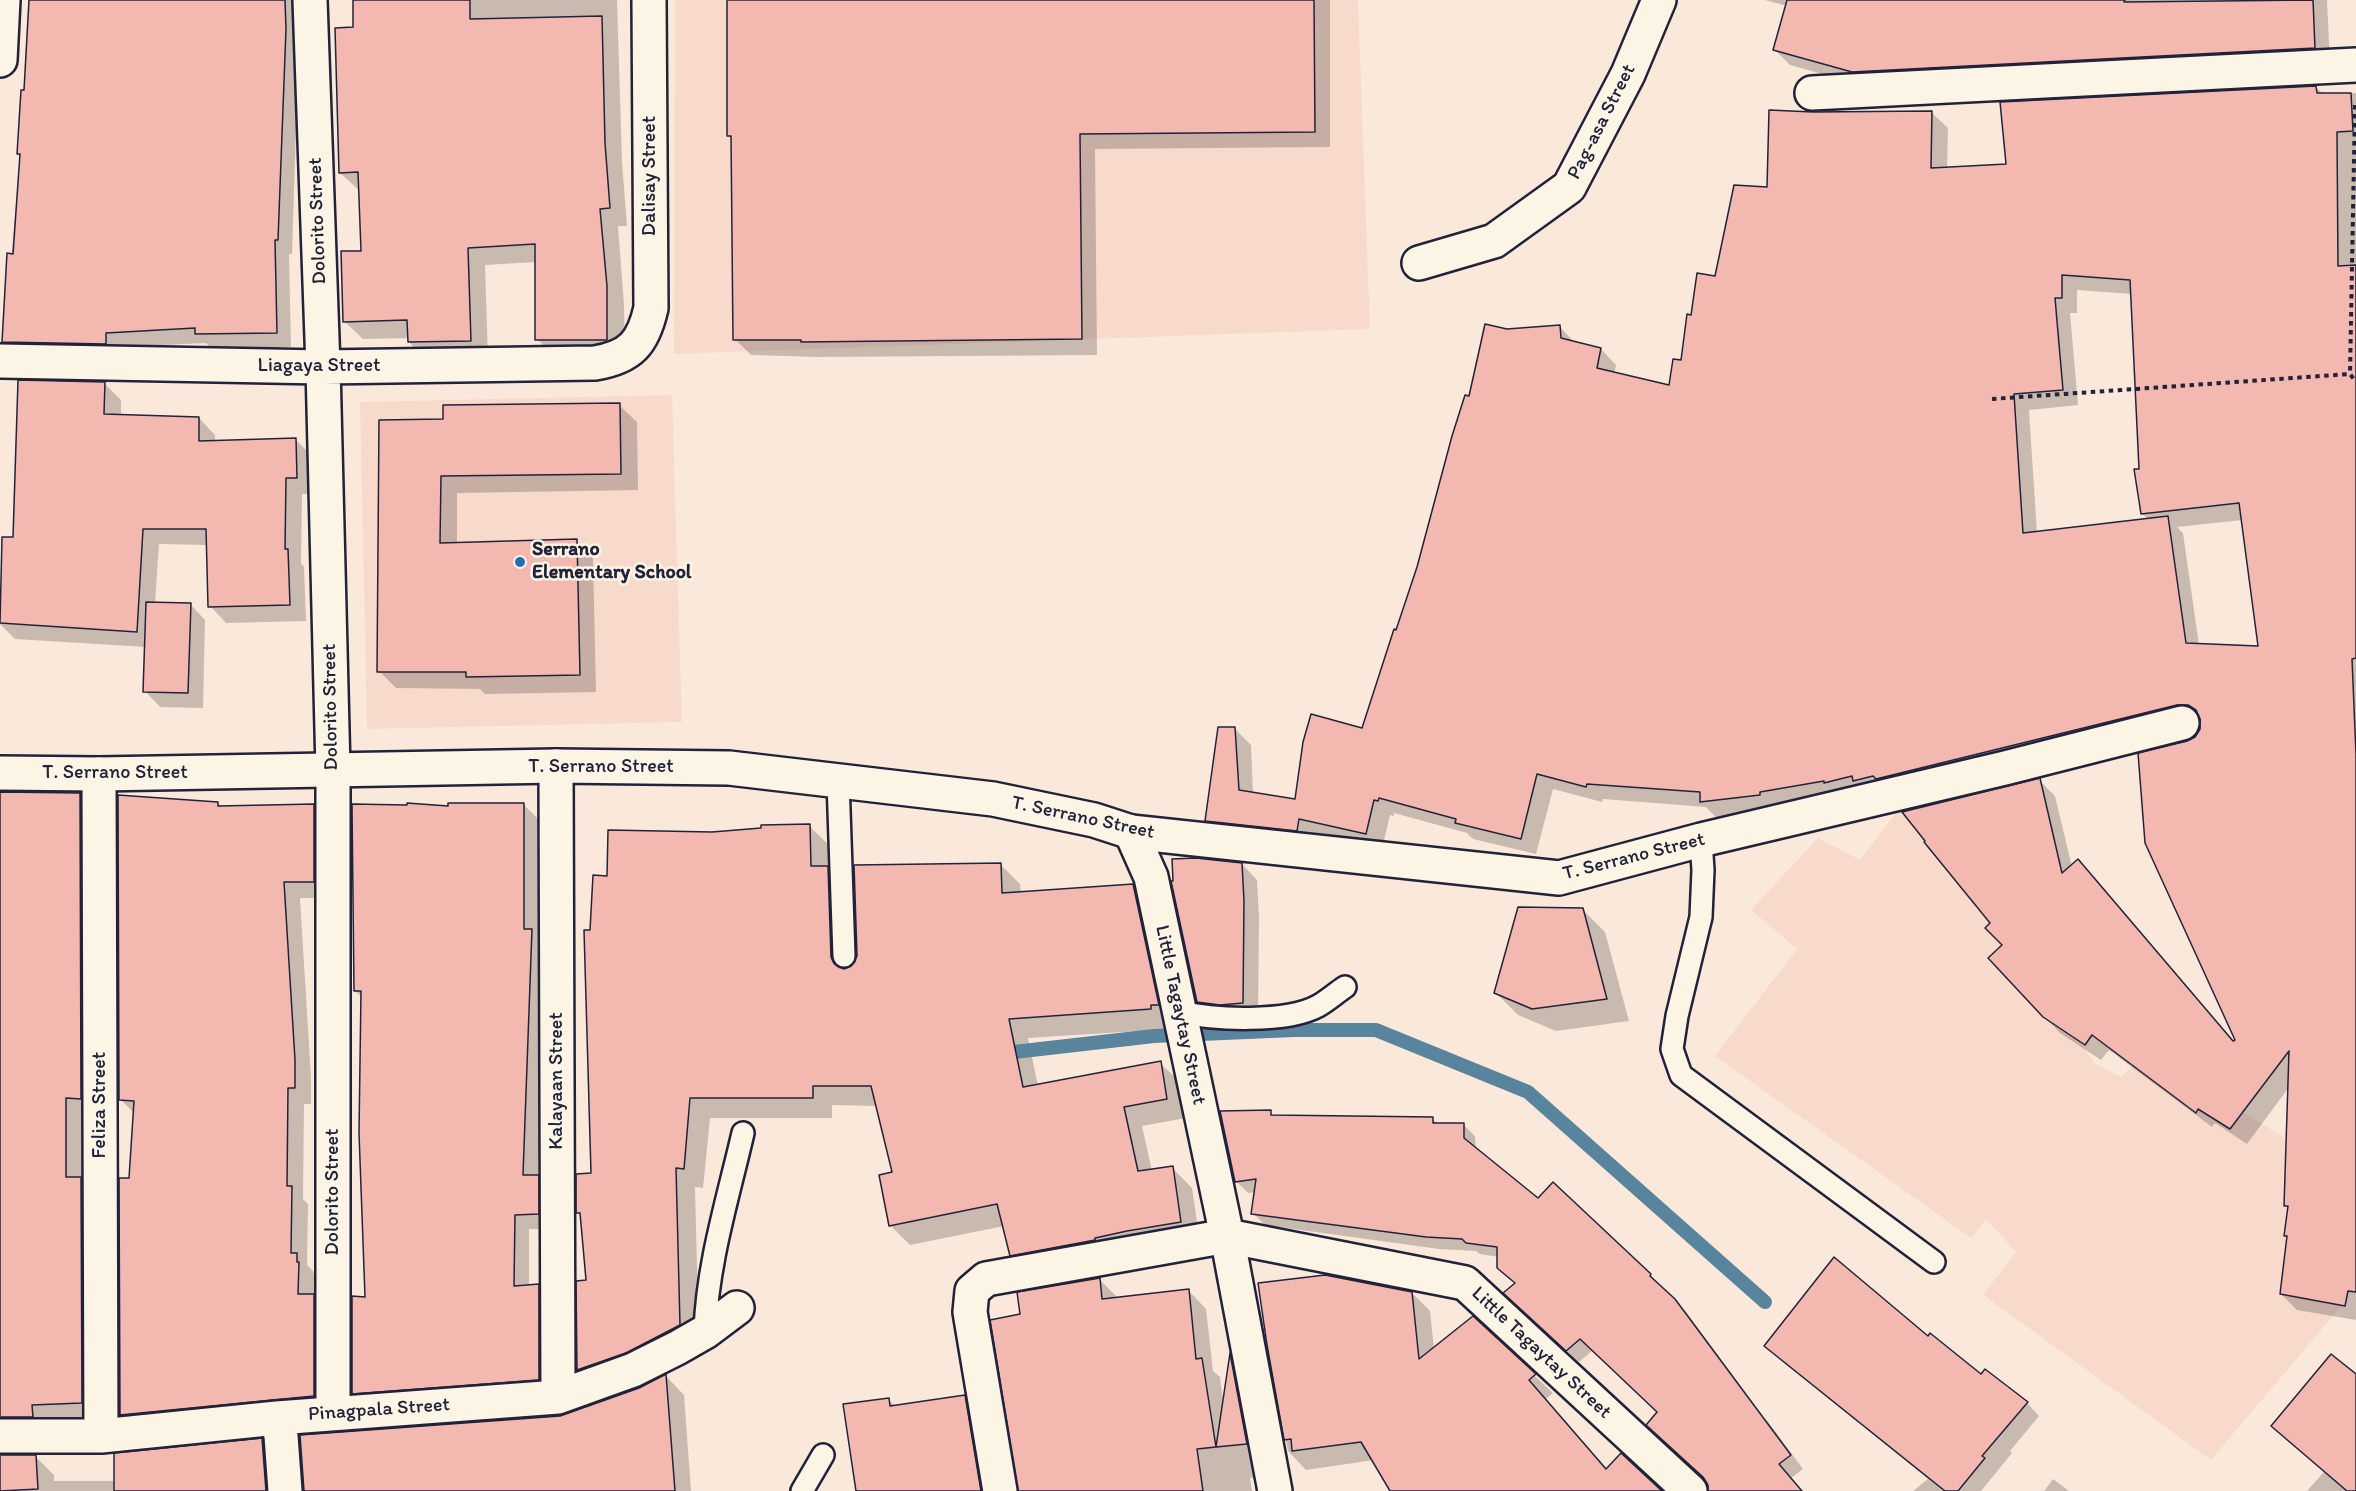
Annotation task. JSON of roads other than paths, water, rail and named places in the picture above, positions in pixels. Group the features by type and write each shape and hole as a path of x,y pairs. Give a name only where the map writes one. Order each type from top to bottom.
{"street":[{"path":"0,60 3,0"},
{"name":"Dolorito Street","path":"310,0 323,367 333,770 333,1413"},
{"name":"Dalisay Street","path":"634,347 646,330 651,308 649,0"},
{"name":"Pag-asa Street","path":"1419,263 1494,241 1569,187 1628,74 1659,0"},
{"path":"1812,93 2356,65"},
{"name":"Liagaya Street","path":"0,362 323,367 595,363 614,360 634,347"},
{"name":"T. Serrano Street","path":"0,773 99,774 556,766 729,768 993,800 1094,820 1131,832 1559,879 1701,840 2005,768 2182,723"},
{"name":"Kalayaan Street","path":"556,766 558,1397"},
{"name":"Feliza Street","path":"99,774 101,1436"},
{"name":"Little Tagaytay Street","path":"1131,832 1151,877 1181,1014 1227,1236 1275,1491"},
{"path":"1000,1491 969,1312 972,1291 986,1279 1227,1236"},
{"name":"Little Tagaytay Street","path":"1227,1236 1465,1283 1687,1490"},
{"name":"Pinagpala Street","path":"0,1436 101,1436 333,1413 558,1397 633,1370 705,1332 737,1308"},
{"path":"277,1418 281,1436 285,1491"}],"lane":[{"path":"838,781 844,956"},
{"path":"1701,840 1703,870 1701,916 1677,1016 1672,1049 1681,1076 1934,1262"},
{"path":"1181,1014 1204,1018 1234,1019 1298,1014 1318,1006 1345,987"},
{"path":"705,1332 708,1292 743,1133"},
{"path":"802,1491 823,1455"}],"waterway":[{"path":"1014,1052 1154,1036 1294,1030 1376,1030 1528,1092 1765,1302"}],"place":[{"name":"Serrano Elementary School","path":"520,562"}]}
